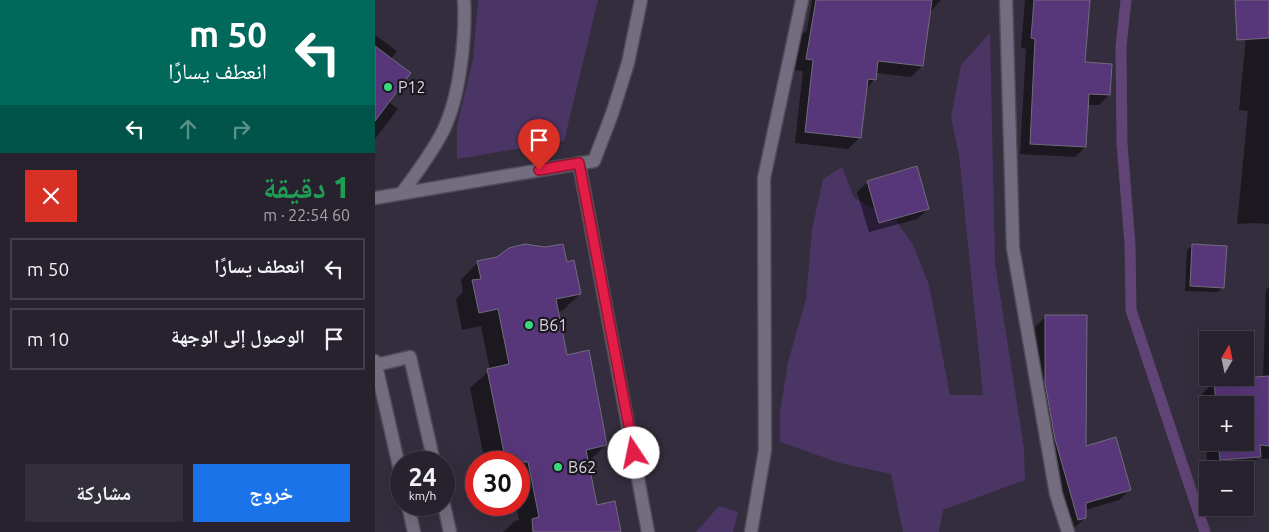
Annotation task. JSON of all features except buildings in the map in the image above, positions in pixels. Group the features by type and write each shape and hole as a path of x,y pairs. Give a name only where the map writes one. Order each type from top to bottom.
{"street":[{"path":"402,193 429,157 445,127 456,90 459,72 463,45 464,0"},
{"path":"375,198 594,161 612,114 628,63 641,0"},
{"path":"751,532 765,450 764,178 802,0"},
{"path":"1007,0 1013,248 1056,494 1069,532"},
{"path":"579,163 649,532"},
{"path":"395,451 375,363 410,357 431,451"},
{"path":"410,516 414,532"},
{"path":"446,516 450,532"}],"shaded area":[{"path":"478,0 598,0 564,141 457,159 457,126 473,59"},
{"path":"990,33 995,263 1024,448 1025,480 943,510 939,532 903,532 891,474 840,463 780,442 780,412 788,362 806,299 812,230 823,179 842,167 854,198 895,219 913,245 929,285 950,395 983,395 959,155 951,117 961,65"},
{"path":"719,506 738,512 733,532 696,532"}],"waterway":[{"path":"1126,0 1121,47 1122,143 1130,245 1131,310 1205,532"}],"place":[{"name":"P12","path":"388,87"},
{"name":"B61","path":"529,325"},
{"name":"B62","path":"558,467"}],"route":[{"path":"539,170 579,163 634,453"}]}
